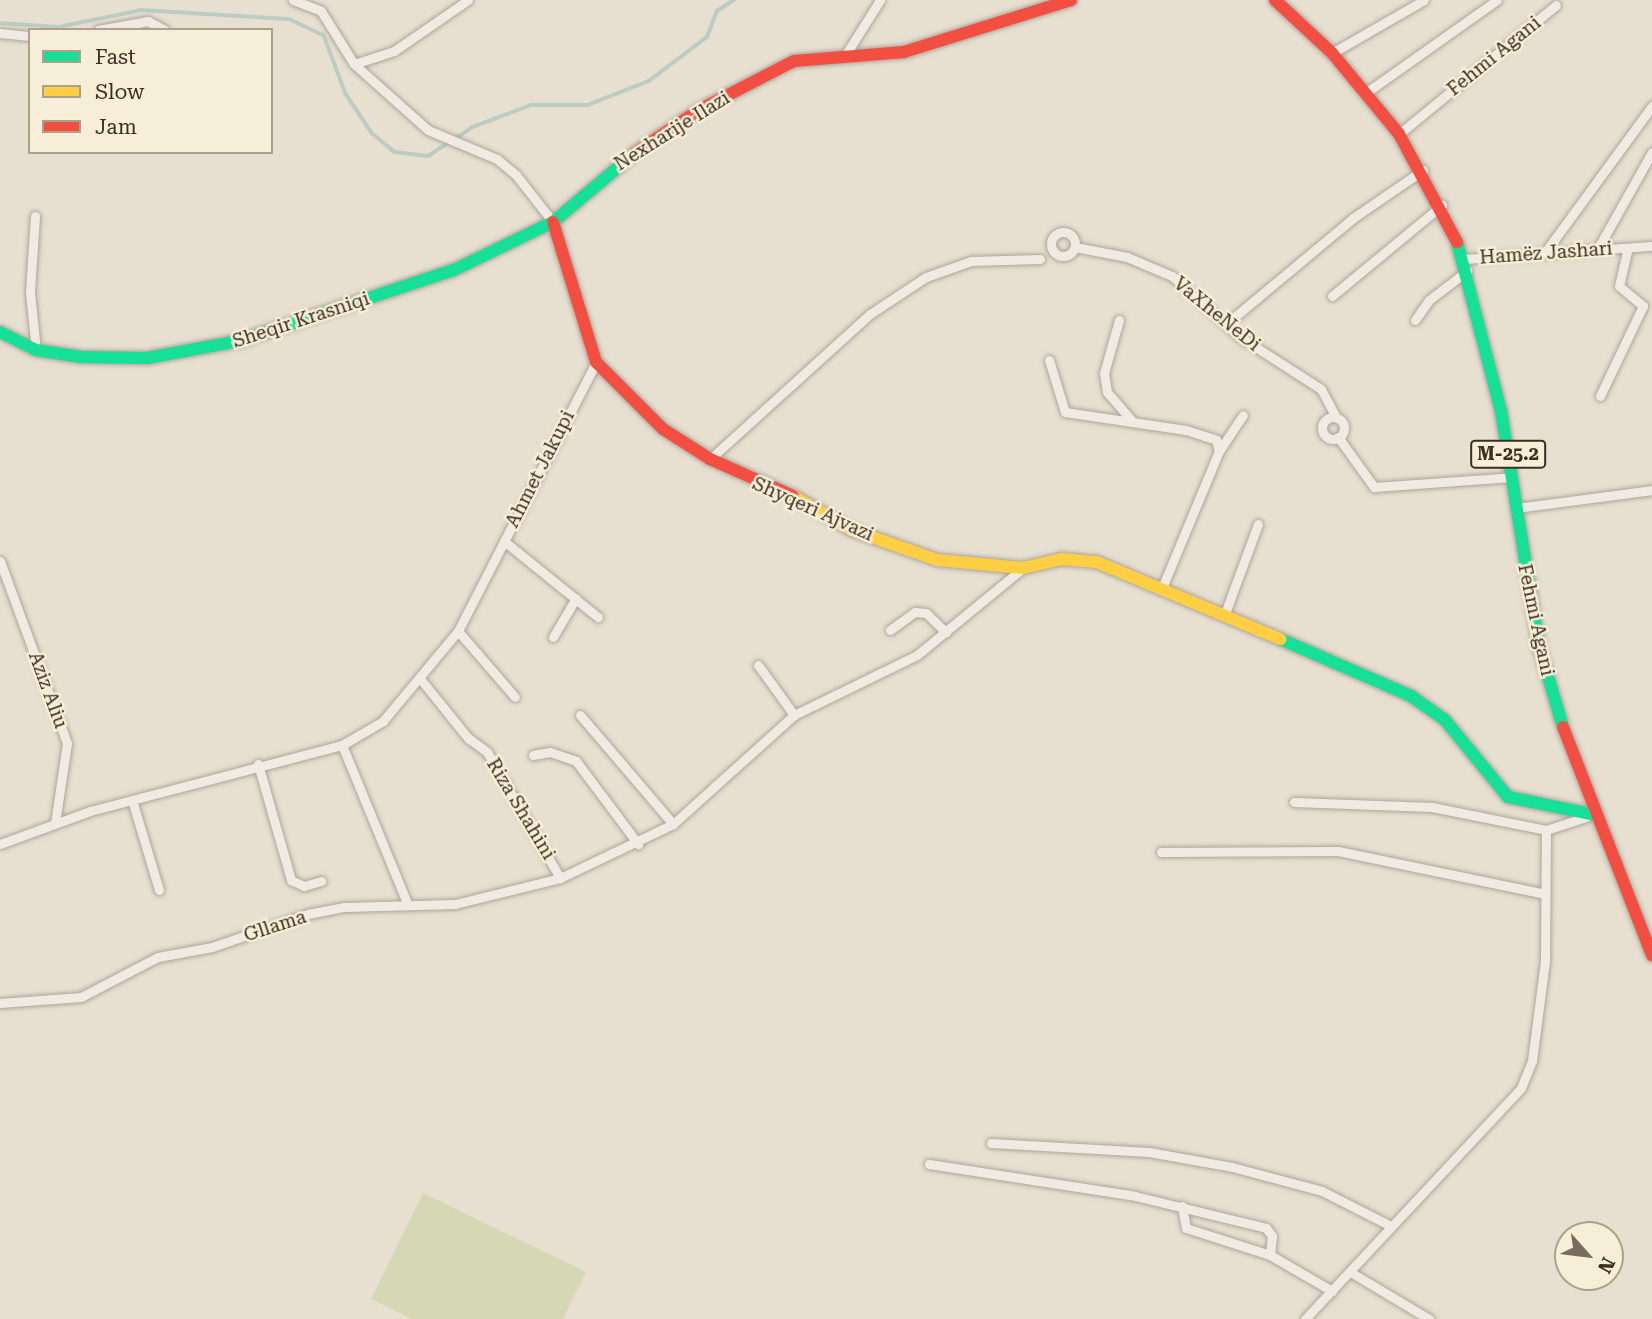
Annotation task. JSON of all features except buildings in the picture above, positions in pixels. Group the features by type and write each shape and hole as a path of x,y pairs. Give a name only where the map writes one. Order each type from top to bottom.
{"street":[{"path":"293,0 321,11 354,64 428,130 467,147 516,175 553,222"},
{"path":"354,64 394,51 468,0"},
{"path":"846,54 880,0"},
{"name":"Nexharije Ilazi","path":"553,222 600,177 699,110 794,61 846,54 904,52 965,38 1071,0"},
{"name":"Fehmi Agani","path":"1275,0 1332,53 1367,92 1399,134 1442,205 1466,265 1512,477 1539,646 1591,816 1648,933 1652,955"},
{"path":"1332,53 1424,0"},
{"path":"1367,92 1497,0"},
{"name":"Fehmi Agani","path":"1399,134 1556,5"},
{"path":"109,28 148,21 161,28"},
{"path":"0,33 28,36"},
{"path":"1546,251 1652,106"},
{"path":"1597,250 1652,152"},
{"path":"1226,324 1353,218 1423,170"},
{"path":"1332,296 1442,205"},
{"path":"35,216 30,292 36,349"},
{"name":"Sheqir Krasniqi","path":"0,332 36,349 147,358 239,341 454,270 553,222"},
{"name":"Shyqeri Ajvazi","path":"553,222 596,362 663,429 710,459 807,502 852,530 937,561 1023,568 1061,559 1097,562 1162,588 1411,696 1454,729 1507,797 1591,816"},
{"name":"Hamëz Jashari","path":"1466,265 1546,251 1652,246"},
{"name":"VaXheNeDi","path":"1075,247 1152,265 1226,324 1321,389 1344,426 1338,437"},
{"path":"1600,396 1643,306 1619,286 1628,248"},
{"path":"710,459 870,314 926,277 971,261 1040,259"},
{"path":"1415,320 1429,300 1466,265"},
{"path":"1119,320 1104,373 1107,392 1131,420"},
{"path":"1049,360 1065,412 1186,430 1216,440 1219,451"},
{"name":"Ahmet Jakupi","path":"0,844 55,823 132,800 258,764 342,745 383,721 422,681 458,631 596,362"},
{"path":"1162,588 1219,451 1243,415"},
{"path":"1336,417 1322,428 1330,438 1338,437 1374,486 1512,477"},
{"path":"1516,508 1652,490"},
{"path":"1224,616 1258,524"},
{"name":"Ahmet Jakupi","path":"504,541 598,617"},
{"name":"Aziz Aliu","path":"0,561 67,743 55,823"},
{"name":"Gllama","path":"0,1003 57,1003 102,988 158,957 212,947 308,915 407,903 455,904 560,878 638,844 673,824 794,715 916,655 1023,568"},
{"path":"554,637 576,598"},
{"path":"890,631 915,612 926,613 946,632"},
{"path":"458,631 515,698"},
{"path":"758,665 794,715"},
{"name":"Riza Shahini","path":"422,681 468,738 487,752 560,878"},
{"path":"580,715 673,824"},
{"path":"342,745 407,903"},
{"path":"533,755 550,751 576,761 638,844"},
{"path":"258,764 291,880 304,886 321,881"},
{"path":"132,800 159,890"},
{"path":"1294,802 1432,807 1546,830 1591,816"},
{"path":"1305,1319 1352,1273 1388,1225 1490,1125 1528,1074 1545,961 1546,830"},
{"path":"1161,852 1338,851 1546,894"},
{"path":"991,1143 1149,1152 1231,1167 1322,1191 1388,1225"},
{"path":"929,1164 1182,1206 1266,1228 1272,1236 1269,1255"},
{"path":"1182,1206 1186,1228 1269,1255 1332,1290"},
{"path":"1352,1273 1429,1319"}],"green space":[{"path":"423,1193 586,1272 563,1319 412,1319 371,1299"}],"waterway":[{"path":"0,23 59,27 141,10 289,19 324,35 346,94 372,133 395,152 428,156 473,127 531,105 588,105 649,81 707,37 717,11 734,0"}],"traffic: fast":[{"path":"0,332 36,350 81,357 147,358 239,341 454,270 553,222 635,153"},
{"path":"1457,242 1501,411 1539,646 1563,727"},
{"path":"1280,639 1411,696 1445,720 1508,797 1596,815"}],"traffic: slow":[{"path":"793,496 852,530 937,560 1023,568 1061,559 1097,562 1280,639"}],"traffic: jam":[{"path":"635,153 699,110 794,61 904,52 1071,0"},
{"path":"1275,0 1332,53 1399,134 1457,242"},
{"path":"553,222 596,362 663,429 710,459 793,496"},
{"path":"1563,727 1652,955"}]}
